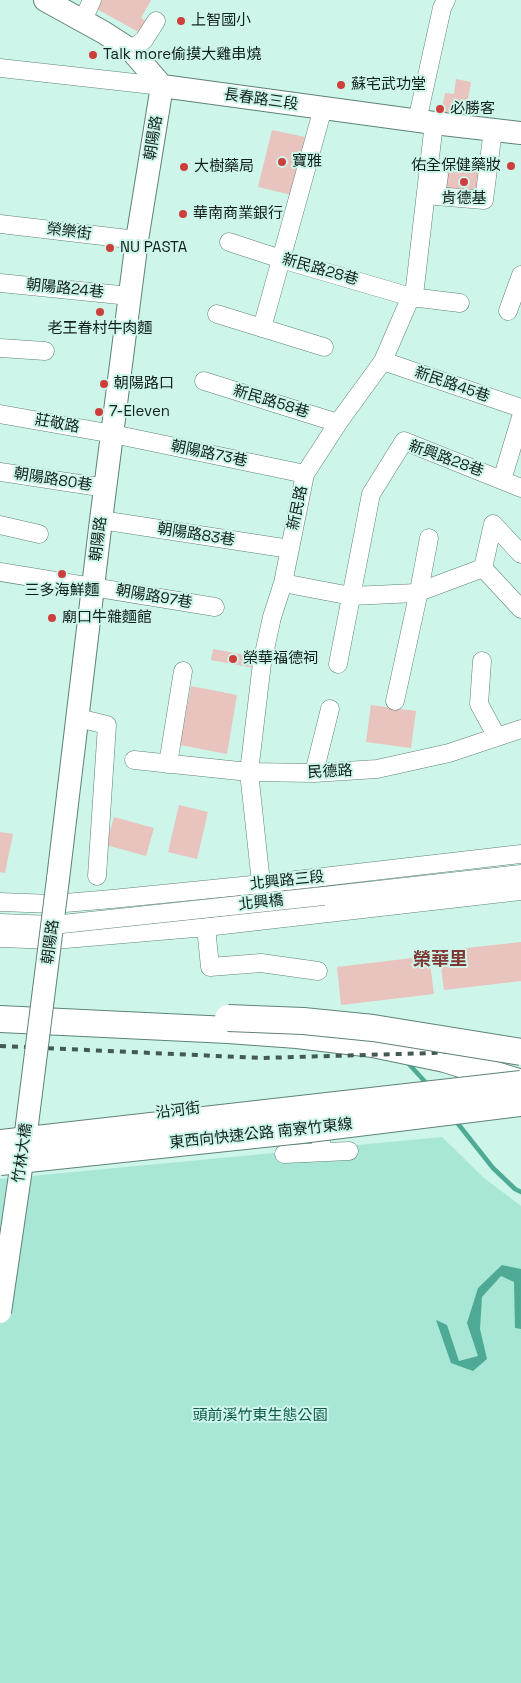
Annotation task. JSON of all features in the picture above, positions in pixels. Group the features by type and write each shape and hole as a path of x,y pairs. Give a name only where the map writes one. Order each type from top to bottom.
{"highway":[{"path":"0,1009 303,1021 373,1028 521,1052"},
{"path":"0,1019 228,1030 297,1035 373,1044 445,1060 521,1084"},
{"name":"東西向快速公路 南寮竹東線","path":"0,1143 521,1084"},
{"name":"東西向快速公路 南寮竹東線","path":"0,1162 292,1131 521,1103"}],"main road":[{"path":"45,0 75,11 131,50 162,86"},
{"name":"長春路三段","path":"162,86 521,134"},
{"name":"朝陽路","path":"44,994 137,240 162,86"},
{"name":"竹林大橋","path":"0,1312 44,994"}],"street":[{"path":"75,11 92,0"},
{"path":"446,0 432,123 436,196 484,200 493,130"},
{"path":"131,50 144,40 156,21"},
{"name":"長春路三段","path":"0,68 162,86"},
{"path":"262,328 323,108"},
{"name":"新民路","path":"265,920 249,772 262,663 290,549 305,474 338,423 383,361 415,287 432,123"},
{"name":"榮樂街","path":"0,224 137,240"},
{"name":"新民路28巷","path":"229,242 411,297 460,303"},
{"path":"508,311 521,275"},
{"name":"朝陽路24巷","path":"0,283 130,296"},
{"path":"217,314 324,347"},
{"path":"0,348 45,351"},
{"name":"新民路45巷","path":"383,361 521,408"},
{"name":"新民路58巷","path":"204,381 338,423"},
{"name":"莊敬路","path":"0,414 113,434"},
{"path":"521,417 502,480 521,488"},
{"name":"朝陽路73巷","path":"113,434 305,474"},
{"name":"新興路28巷","path":"351,596 371,494 404,441 502,480"},
{"name":"朝陽路80巷","path":"0,472 106,488"},
{"name":"朝陽路83巷","path":"101,520 290,549"},
{"path":"483,568 493,524 521,554"},
{"path":"0,525 39,534"},
{"path":"394,701 429,538"},
{"path":"282,583 351,596 419,591 483,568"},
{"path":"483,568 521,609"},
{"name":"朝陽路97巷","path":"0,572 94,586 215,608"},
{"path":"338,664 351,596"},
{"path":"482,661 479,704 497,736"},
{"path":"168,764 182,671"},
{"path":"314,773 330,709"},
{"path":"78,718 108,725 97,876"},
{"name":"民德路","path":"134,760 249,772 314,773 377,769 449,752 521,728"},
{"name":"北興路三段","path":"54,923 262,884 521,854"},
{"name":"北興橋","path":"0,923 54,923 521,874"},
{"path":"0,938 54,923 206,927 521,891"},
{"path":"0,902 54,923"},
{"path":"206,927 210,967 261,963 318,971"},
{"name":"沿河街","path":"0,1132 291,1098 314,1121 324,1152"},
{"path":"284,1154 349,1151"}],"green space":[{"name":"頭前溪竹東生態公園","path":"442,1137 484,1178 521,1206 521,1683 0,1683 0,1179"}],"shaded area":[{"path":"502,1265 521,1269 521,1329 515,1328 514,1282 501,1276 482,1297 480,1329 487,1359 473,1371 451,1363 436,1320 447,1325 459,1361 478,1356 467,1323 478,1288"}],"building":[{"path":"102,0 151,0 141,18 148,22 142,34 97,9"},
{"path":"456,79 471,82 465,116 441,113 445,93 454,94"},
{"name":"寶雅","path":"272,130 305,137 292,195 258,187"},
{"name":"肯德基","path":"450,158 485,162 480,195 445,190"},
{"name":"榮華福德祠","path":"213,649 256,657 254,668 211,660"},
{"path":"191,686 237,695 227,754 180,745"},
{"path":"371,705 416,711 411,748 366,742"},
{"path":"179,805 208,812 197,859 168,852"},
{"path":"114,817 154,828 146,856 106,845"},
{"path":"0,832 13,834 5,873 0,872"},
{"path":"521,942 521,981 444,990 439,951"},
{"path":"429,956 434,994 341,1005 337,967"}],"waterway":[{"path":"407,1062 429,1086"},
{"path":"455,1120 493,1168 515,1189 521,1192"}],"railway":[{"path":"0,1046 261,1058 433,1053 521,1045"}],"place":[{"name":"上智國小","path":"181,21"},
{"name":"Talk more偷摸大雞串燒","path":"93,55"},
{"name":"蘇宅武功堂","path":"341,85"},
{"name":"必勝客","path":"440,109"},
{"name":"寶雅","path":"282,162"},
{"name":"佑全保健藥妝","path":"511,166"},
{"name":"大樹藥局","path":"184,167"},
{"name":"肯德基","path":"464,182"},
{"name":"華南商業銀行","path":"183,214"},
{"name":"NU PASTA","path":"110,248"},
{"name":"老王眷村牛肉麵","path":"100,312"},
{"name":"朝陽路口","path":"104,384"},
{"name":"7-Eleven","path":"99,412"},
{"name":"三多海鮮麵","path":"62,574"},
{"name":"廟口牛雜麵館","path":"52,618"},
{"name":"榮華福德祠","path":"233,659"}],"district":[{"name":"榮華里","path":"440,960"}]}
